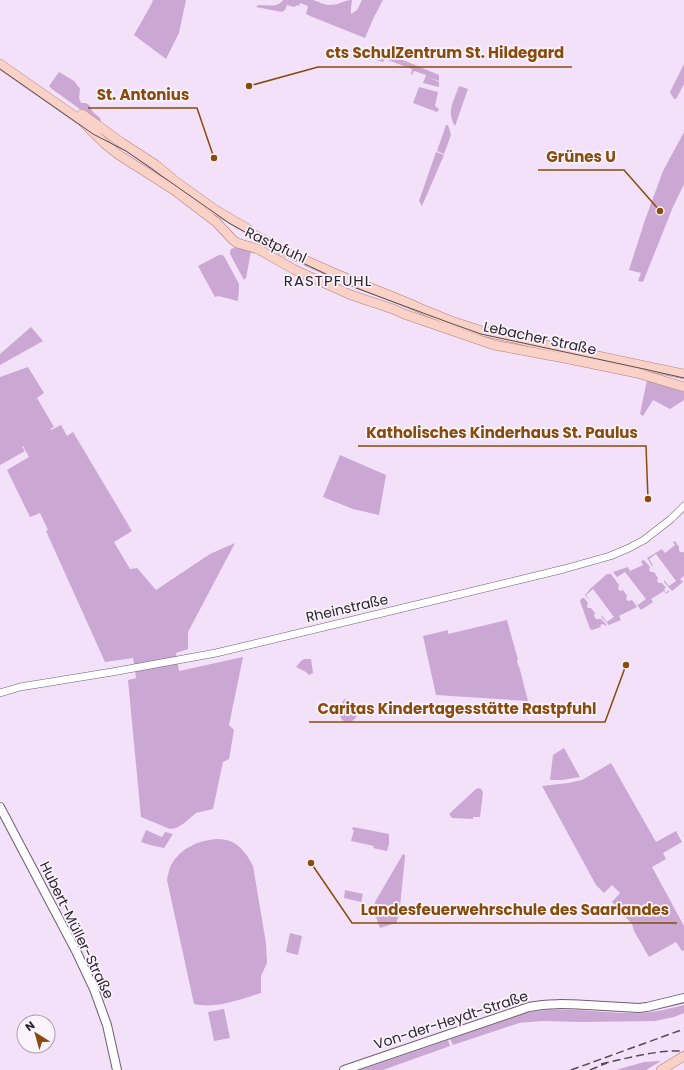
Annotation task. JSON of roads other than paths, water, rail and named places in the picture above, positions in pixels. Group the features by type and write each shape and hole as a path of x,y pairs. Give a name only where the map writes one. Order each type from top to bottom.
{"main road":[{"path":"0,57 117,140"},
{"path":"0,64 84,123 94,132 98,131 109,138 117,140"},
{"name":"Rastpfuhl","path":"94,132 111,149 174,190 221,226 229,236 237,242 258,250 295,270 324,283 357,297 393,309"},
{"name":"Rastpfuhl","path":"117,140 158,166 174,181 214,209 248,229 251,233 284,251 397,298"},
{"path":"229,236 233,229 239,227 251,233"},
{"name":"Lebacher Straße","path":"397,298 451,321 482,331 684,374"},
{"name":"Lebacher Straße","path":"393,309 494,345 571,359 649,376 684,387"},
{"path":"649,376 664,379 669,374 668,370"},
{"name":"Hubert-Müller-Straße","path":"0,807 77,953 94,989 106,1025 117,1070"},
{"name":"Von-der-Heydt-Straße","path":"344,1070 538,1005 571,1004 639,1008 684,998"},
{"path":"661,1070 682,1057"}],"street":[{"name":"Rheinstraße","path":"0,693 20,687 177,661 239,648 564,569 610,556 644,540 671,519 684,506"}],"tram line":[{"path":"0,69 93,134 126,151 229,223 286,255 356,288 481,334 684,378"}],"railway":[{"path":"571,1070 684,1029"},
{"path":"601,1064 653,1053 684,1051"},
{"path":"590,1070 607,1063"}],"place":[{"name":"cts SchulZentrum St. Hildegard","path":"249,86"},
{"name":"St. Antonius","path":"214,158"},
{"name":"Grünes U","path":"660,211"},
{"name":"Katholisches Kinderhaus St. Paulus","path":"648,499"},
{"name":"Caritas Kindertagesstätte Rastpfuhl","path":"626,665"},
{"name":"Landesfeuerwehrschule des Saarlandes","path":"311,863"}],"district":[{"name":"RASTPFUHL","path":"328,280"}]}
